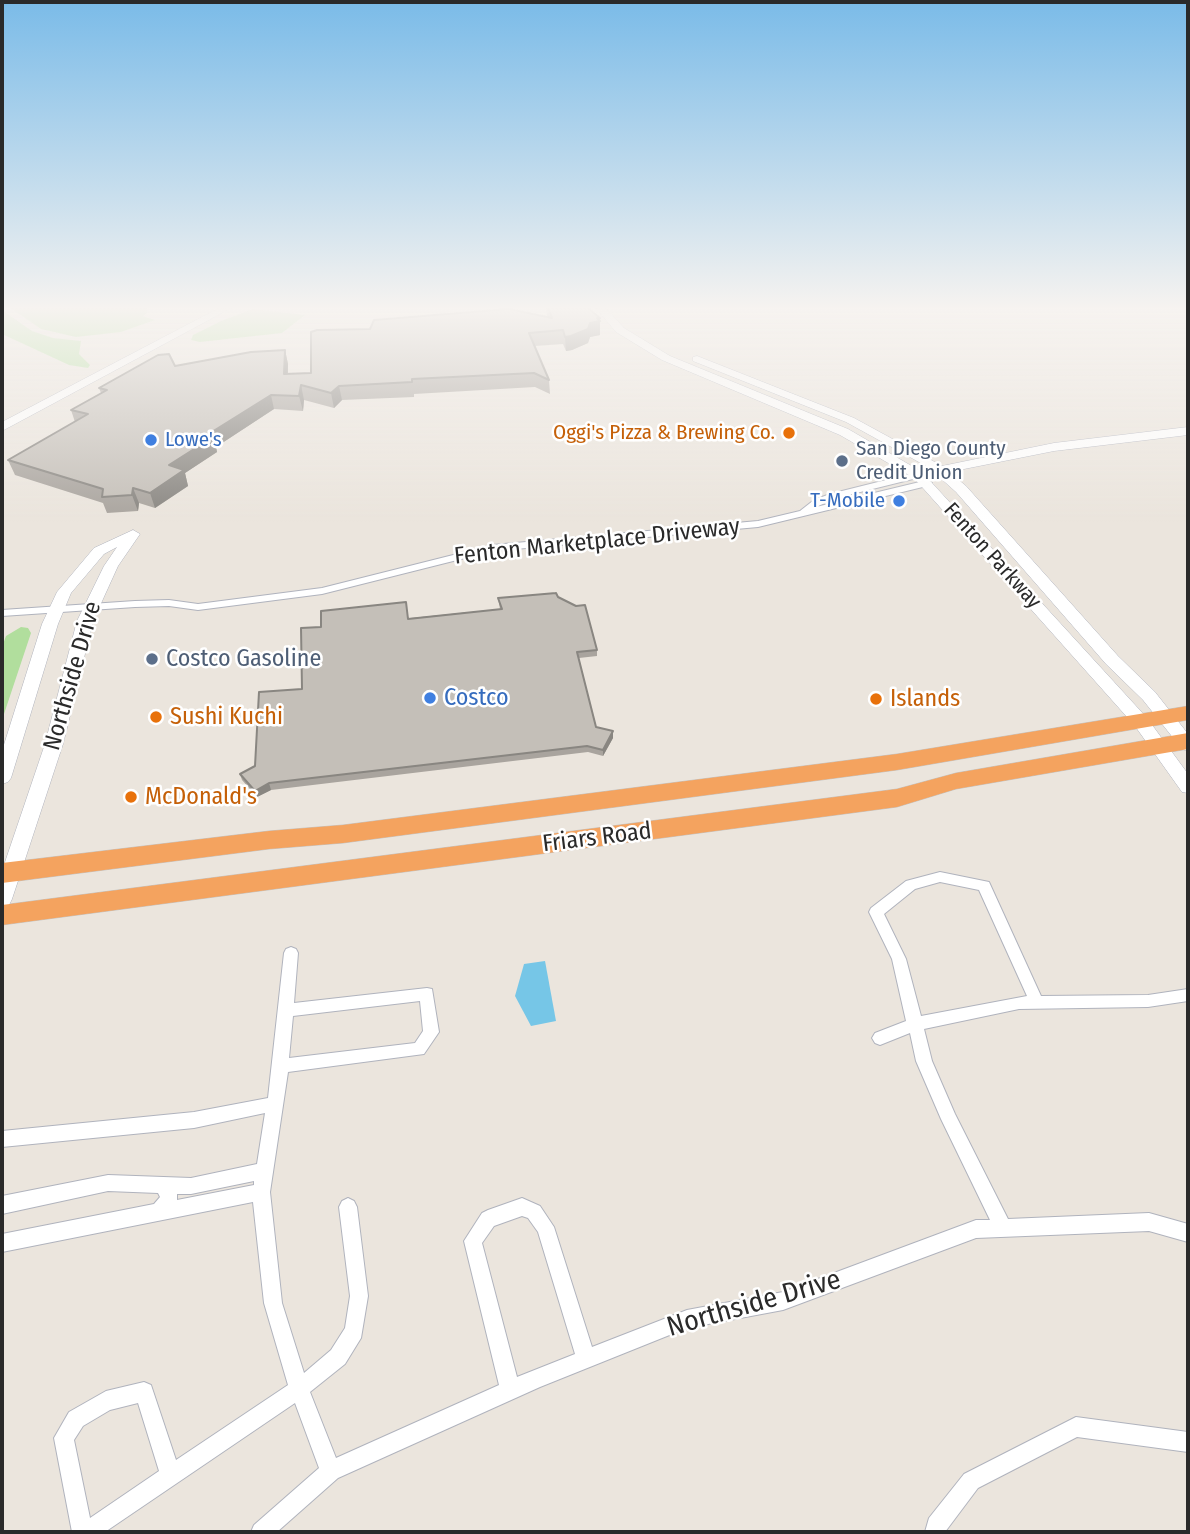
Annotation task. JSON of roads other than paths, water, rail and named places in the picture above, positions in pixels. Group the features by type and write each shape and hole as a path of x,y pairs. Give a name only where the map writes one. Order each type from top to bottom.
{"highway":[{"name":"Friars Road","path":"6,872 270,840 343,834 897,762 1188,713"},
{"name":"Friars Road","path":"2,915 897,799 956,781 1187,742"}],"street":[{"path":"2,427 93,379"},
{"name":"Fenton Parkway","path":"716,379 844,432 923,479 1142,722 1188,787"},
{"name":"Fenton Parkway","path":"748,379 850,420 906,448 961,489 1187,742"},
{"path":"944,475 1054,447 1188,431"},
{"path":"923,479 1056,457 1188,442"},
{"name":"Fenton Marketplace Driveway","path":"803,512 817,502 833,496 923,479"},
{"name":"Fenton Marketplace Driveway","path":"2,616 169,603 198,607 300,594 348,586 493,548 758,524 803,512 817,512 923,479"},
{"name":"Northside Drive","path":"2,778 64,592 99,551 133,534 111,566 91,607 54,744 6,872 2,899"},
{"path":"1003,1228 924,1060 899,959 876,912 911,885 940,877 984,886 1037,1003"},
{"path":"291,953 281,1066 262,1171 261,1192 273,1303 299,1389 331,1471"},
{"path":"281,1066 419,1049 431,1032 427,994 286,1010"},
{"path":"880,1038 915,1024 1019,1003 1148,1001 1188,995"},
{"path":"2,1139 194,1121 274,1104"},
{"path":"2,1205 108,1183 191,1186 262,1171"},
{"path":"160,1184 168,1190 169,1199 160,1212"},
{"path":"2,1243 261,1192"},
{"path":"172,1476 144,1391 107,1401 76,1419 64,1438 85,1532 172,1476 299,1389 338,1357 354,1331 359,1296 348,1207"},
{"path":"510,1390 473,1241 488,1219 522,1207 534,1212 545,1227 586,1359"},
{"name":"Northside Drive","path":"261,1532 331,1471 510,1390 687,1318 783,1301 976,1229 1149,1222 1188,1233"},
{"path":"935,1532 936,1525 971,1481 1076,1427 1188,1442"}],"water":[{"path":"545,961 556,1021 531,1026 515,996 524,964"}],"place":[{"name":"Oggi's Pizza & Brewing Co.","path":"789,433"},
{"name":"Lowe's","path":"151,440"},
{"name":"San Diego County Credit Union","path":"842,461"},
{"name":"T-Mobile","path":"899,501"},
{"name":"Costco Gasoline","path":"152,659"},
{"name":"Costco","path":"430,698"},
{"name":"Islands","path":"876,699"},
{"name":"Sushi Kuchi","path":"156,717"},
{"name":"McDonald's","path":"131,797"}]}
